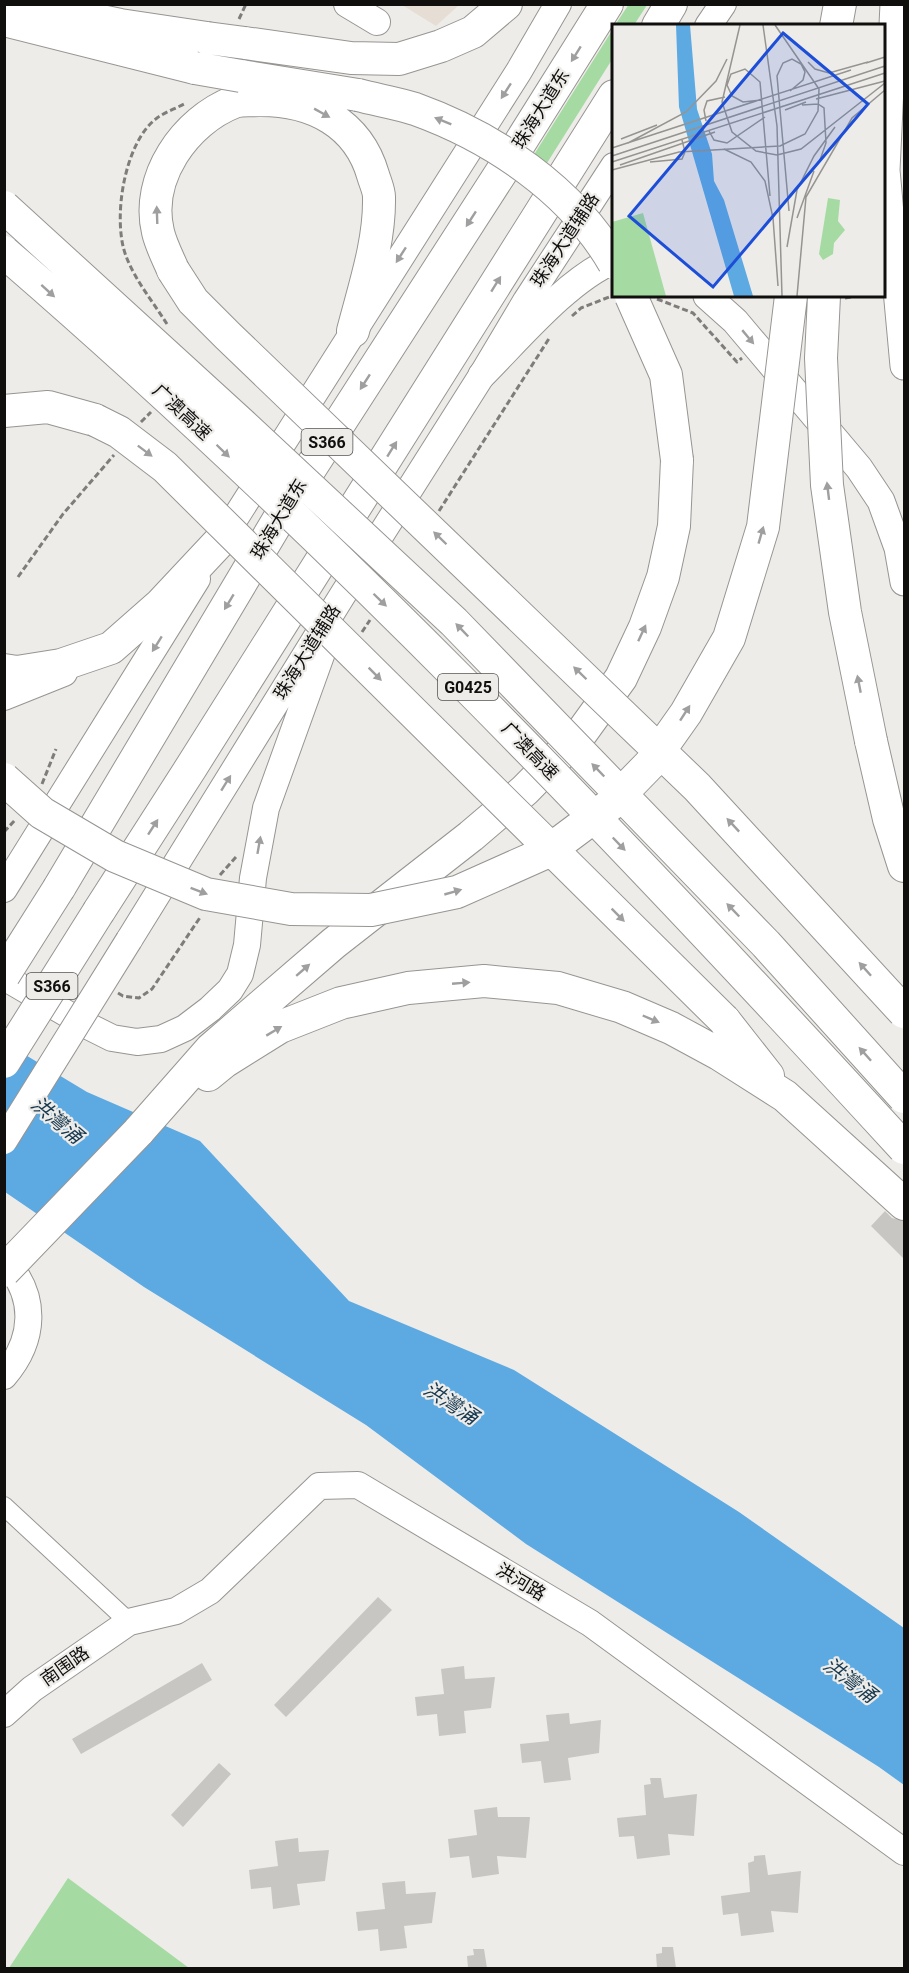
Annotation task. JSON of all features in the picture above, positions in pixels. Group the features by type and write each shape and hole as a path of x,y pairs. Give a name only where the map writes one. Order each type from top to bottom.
{"highway":[{"path":"23,4 120,25 207,38 351,58 399,59 441,46 472,32 506,4"},
{"name":"珠海大道东","path":"4,976 295,492 607,4"},
{"path":"659,24 671,4"},
{"path":"836,24 840,4"},
{"path":"843,24 845,4"},
{"path":"4,21 195,68 358,95 414,109 460,128 521,164 568,204 605,247 612,259"},
{"name":"S366","path":"4,1062 612,99"},
{"path":"353,331 375,241 379,195 369,161 348,130 318,110 282,100 236,101 199,122 171,154 156,191 158,231 173,270 193,301 697,787 904,1012"},
{"name":"广澳高速","path":"4,207 454,622 766,944 904,1098"},
{"name":"广澳高速","path":"4,252 172,402 430,647 733,961 904,1148"},
{"path":"4,1271 138,1132 334,943 471,836 525,790 582,732 621,678 645,627 663,576 674,526 677,460 666,375 632,297"},
{"path":"4,779 42,813 115,856 206,894 291,909 371,910 457,892 547,852 610,805 650,764 686,713 729,639 763,527 791,297"},
{"path":"824,297 821,358 827,485 845,612 871,741 889,819 904,866"},
{"path":"4,411 48,407 95,420 119,432 165,467 724,1020 785,1096 904,1204"},
{"path":"4,670 16,672 61,665 111,648 160,604 221,540"},
{"path":"218,1056 280,1027 341,1003 408,988 484,981 558,988 622,1007 671,1028 719,1054 785,1096"}],"main road":[{"path":"347,4 377,22"},
{"path":"4,889 221,540 513,81 558,4"},
{"path":"709,24 723,4"},
{"path":"894,4 886,170 904,366"},
{"name":"珠海大道辅路","path":"4,1141 482,375 548,265 612,169"},
{"path":"482,375 564,293 598,266 612,262"},
{"path":"708,297 735,321 859,468 880,501 898,548 904,582"},
{"path":"4,976 112,1038 136,1042 161,1039 185,1028 230,990 240,974 247,945 253,878 266,808 342,596"},
{"path":"4,697 85,665 111,648"},
{"path":"4,963 90,1014 116,1026 143,1030 174,1021 212,995 236,966 247,945"},
{"path":"4,1260 17,1273 28,1298 28,1332 14,1365 4,1376"},
{"name":"洪河路","path":"129,1622 176,1611 210,1592 320,1486 358,1485 590,1623 904,1852"},
{"name":"南围路","path":"4,1714 32,1689 129,1622"}],"street":[{"path":"4,1506 129,1622"}],"path":[{"path":"138,426 146,417"},
{"path":"18,578 63,514 116,452"}],"shaded area":[{"path":"402,5 459,5 436,26"}],"green space":[{"path":"629,4 647,5 635,24 616,24"},
{"path":"612,31 612,60 542,171 530,161"},
{"path":"68,1878 189,1968 9,1968"}],"water":[{"name":"洪灣涌","path":"4,1042 87,1092 200,1141 349,1301 514,1370 739,1512 904,1628 904,1785 526,1544 366,1425 144,1287 5,1192"}],"building":[{"path":"885,1211 892,1218 904,1221 904,1259 871,1226"},
{"path":"378,1597 392,1610 286,1717 274,1705"},
{"path":"202,1663 212,1680 81,1754 72,1739"},
{"path":"464,1666 465,1679 495,1677 491,1708 464,1711 466,1733 439,1736 437,1714 417,1716 415,1697 444,1694 441,1669"},
{"path":"569,1713 570,1724 601,1720 599,1753 568,1758 571,1780 544,1783 541,1761 522,1763 520,1744 549,1741 546,1715"},
{"path":"219,1763 231,1774 183,1827 171,1815"},
{"path":"650,1778 661,1778 664,1798 697,1794 694,1836 668,1834 670,1855 637,1859 634,1836 619,1837 617,1818 646,1815 644,1785 651,1784"},
{"path":"497,1807 498,1817 530,1817 526,1858 497,1856 499,1874 472,1878 469,1856 450,1858 448,1839 477,1835 474,1810"},
{"path":"298,1838 299,1852 329,1850 325,1881 297,1884 300,1905 273,1909 271,1887 251,1889 249,1870 278,1866 275,1841"},
{"path":"765,1855 768,1875 801,1871 798,1913 771,1911 774,1932 741,1936 738,1913 723,1915 721,1896 750,1892 748,1863 754,1861 754,1856"},
{"path":"405,1881 406,1894 436,1892 432,1923 404,1926 407,1948 380,1951 378,1929 358,1931 356,1912 385,1909 382,1883"},
{"path":"662,1947 673,1947 676,1968 657,1968 656,1954 662,1953"},
{"path":"473,1949 484,1949 487,1968 468,1968 467,1956 474,1955"}]}
